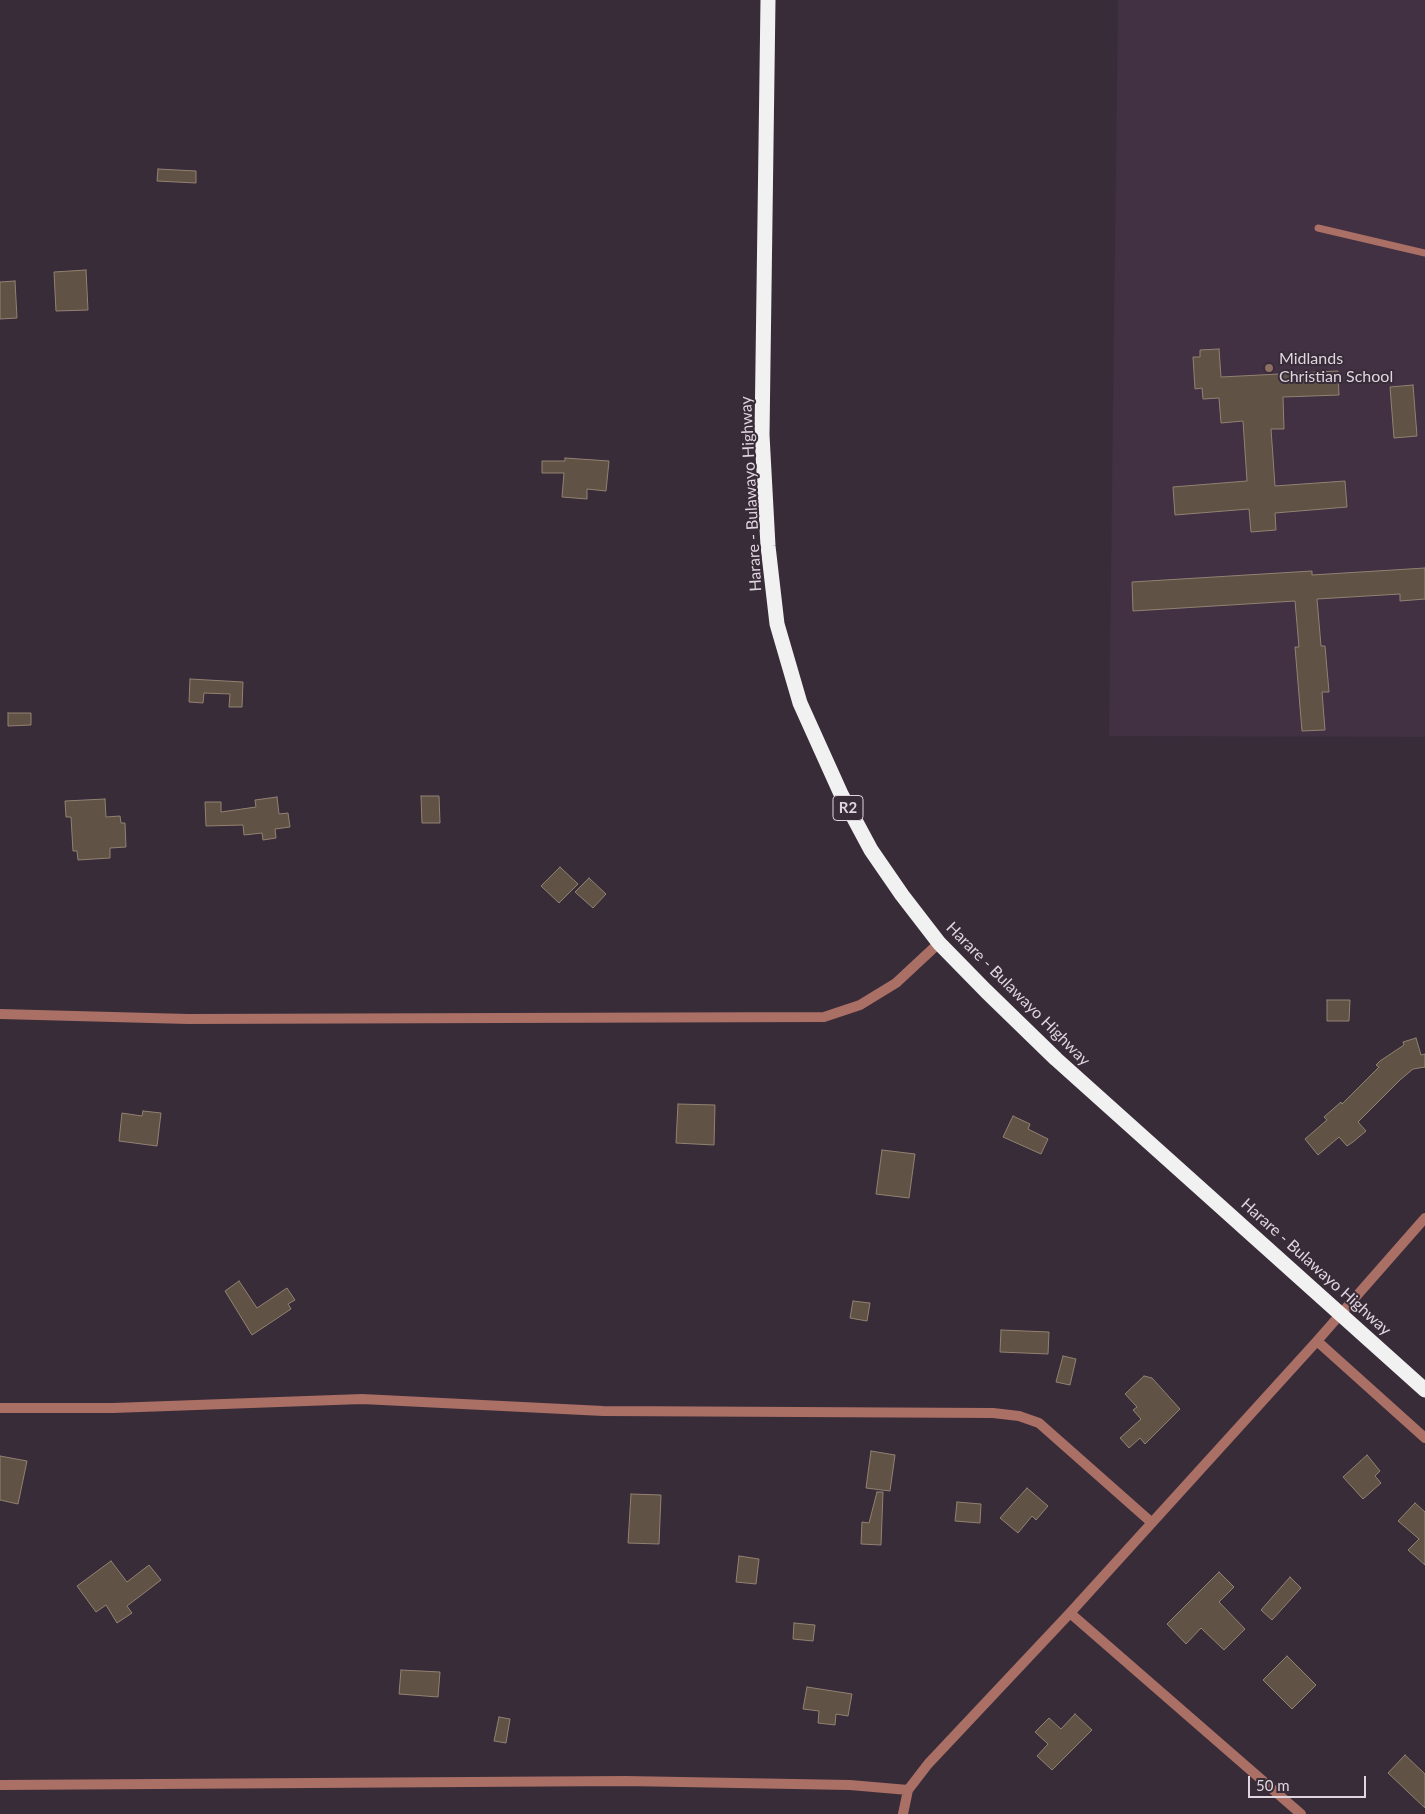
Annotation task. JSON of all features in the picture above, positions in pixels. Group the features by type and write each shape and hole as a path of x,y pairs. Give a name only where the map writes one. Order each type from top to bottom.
{"highway":[{"name":"Harare - Bulawayo Highway","path":"768,0 762,434 768,546 777,624 800,703 841,794 871,850 939,943 1056,1059 1425,1390"}],"street":[{"path":"0,1014 188,1019 824,1017 860,1005 896,984 939,943"},
{"path":"903,1814 908,1790 928,1764 1070,1613 1317,1341 1425,1218"},
{"path":"1317,1341 1425,1438"},
{"path":"0,1408 112,1408 362,1399 602,1410 993,1413 1019,1416 1039,1423 1151,1522"},
{"path":"1070,1613 1301,1814"},
{"path":"0,1785 625,1781 850,1785 908,1790"}],"lane":[{"path":"1318,228 1425,252"}],"shaded area":[{"name":"Midlands Christian School","path":"1118,0 1425,0 1425,737 1109,736"}],"building":[{"path":"158,169 196,171 196,183 157,181"},
{"path":"86,270 88,310 56,311 54,272"},
{"path":"15,281 17,318 0,319 0,282"},
{"path":"1219,349 1221,377 1338,371 1339,395 1283,397 1284,429 1271,429 1275,486 1345,481 1347,507 1275,513 1276,530 1251,532 1249,509 1175,515 1173,487 1247,481 1243,421 1221,423 1219,398 1203,399 1202,388 1195,389 1193,357 1200,357 1200,350"},
{"path":"1413,385 1417,436 1394,438 1390,387"},
{"path":"565,458 609,461 606,491 587,489 587,499 562,497 564,473 542,473 542,461 565,461"},
{"path":"1425,568 1425,599 1400,601 1400,594 1317,599 1321,646 1325,646 1329,692 1322,692 1325,730 1302,731 1295,647 1299,647 1295,601 1133,611 1132,582 1312,571 1312,575"},
{"path":"190,679 243,682 242,707 229,707 230,694 204,693 203,703 189,702"},
{"path":"8,713 31,713 31,725 8,726"},
{"path":"421,796 439,796 440,823 422,823"},
{"path":"277,797 279,814 288,813 290,827 275,829 276,838 263,840 262,833 244,835 243,825 206,826 205,802 221,802 221,812 256,807 255,800"},
{"path":"105,799 106,817 120,816 121,823 125,823 126,847 110,848 110,858 78,860 77,851 73,851 71,817 66,817 65,801"},
{"path":"560,867 578,884 559,903 541,886"},
{"path":"589,878 606,894 593,908 575,892"},
{"path":"1327,1000 1350,1000 1349,1021 1327,1021"},
{"path":"1416,1038 1421,1055 1425,1054 1425,1067 1413,1069 1358,1122 1366,1131 1353,1142 1347,1146 1339,1137 1318,1155 1305,1139 1327,1120 1324,1117 1341,1102 1342,1104 1379,1067 1376,1065 1380,1061 1404,1045 1403,1042"},
{"path":"678,1104 715,1105 714,1145 676,1143"},
{"path":"143,1111 161,1113 157,1146 119,1141 122,1113 142,1116"},
{"path":"1013,1116 1030,1124 1028,1129 1048,1139 1041,1154 1003,1137"},
{"path":"882,1150 915,1154 909,1198 876,1194"},
{"path":"239,1281 257,1308 287,1288 295,1300 288,1304 291,1309 252,1335 225,1291"},
{"path":"853,1301 870,1303 867,1321 850,1318"},
{"path":"1001,1330 1049,1332 1048,1354 1000,1352"},
{"path":"1063,1356 1076,1359 1070,1385 1056,1382"},
{"path":"1144,1376 1152,1378 1180,1409 1145,1444 1140,1438 1129,1448 1120,1438 1141,1419 1133,1410 1137,1407 1125,1394"},
{"path":"871,1451 895,1455 890,1491 866,1488"},
{"path":"1367,1455 1380,1471 1375,1476 1381,1483 1363,1499 1343,1477"},
{"path":"0,1456 27,1461 18,1504 0,1500"},
{"path":"1027,1488 1048,1506 1036,1520 1032,1516 1018,1533 1000,1518"},
{"path":"877,1492 883,1492 881,1545 861,1544 862,1522 869,1523"},
{"path":"631,1494 661,1495 659,1544 628,1543"},
{"path":"957,1502 981,1504 980,1523 955,1521"},
{"path":"1415,1503 1425,1512 1425,1565 1408,1550 1419,1539 1398,1521"},
{"path":"739,1556 759,1559 756,1584 736,1582"},
{"path":"111,1561 127,1582 149,1565 161,1580 127,1606 132,1613 117,1623 106,1605 96,1612 77,1586"},
{"path":"1219,1572 1234,1587 1219,1602 1245,1629 1224,1650 1201,1628 1186,1644 1167,1624"},
{"path":"1290,1577 1301,1588 1272,1620 1261,1610"},
{"path":"794,1623 815,1625 813,1641 793,1639"},
{"path":"1287,1656 1316,1685 1292,1709 1263,1680"},
{"path":"401,1670 440,1672 438,1697 399,1694"},
{"path":"807,1687 852,1694 848,1716 836,1714 835,1725 818,1723 819,1711 803,1709"},
{"path":"1075,1714 1092,1730 1052,1770 1037,1756 1048,1744 1035,1732 1049,1718 1061,1729"},
{"path":"499,1717 510,1719 506,1743 494,1741"},
{"path":"1405,1755 1425,1774 1425,1808 1388,1773"}],"place":[{"name":"Midlands Christian School","path":"1269,368"}]}
